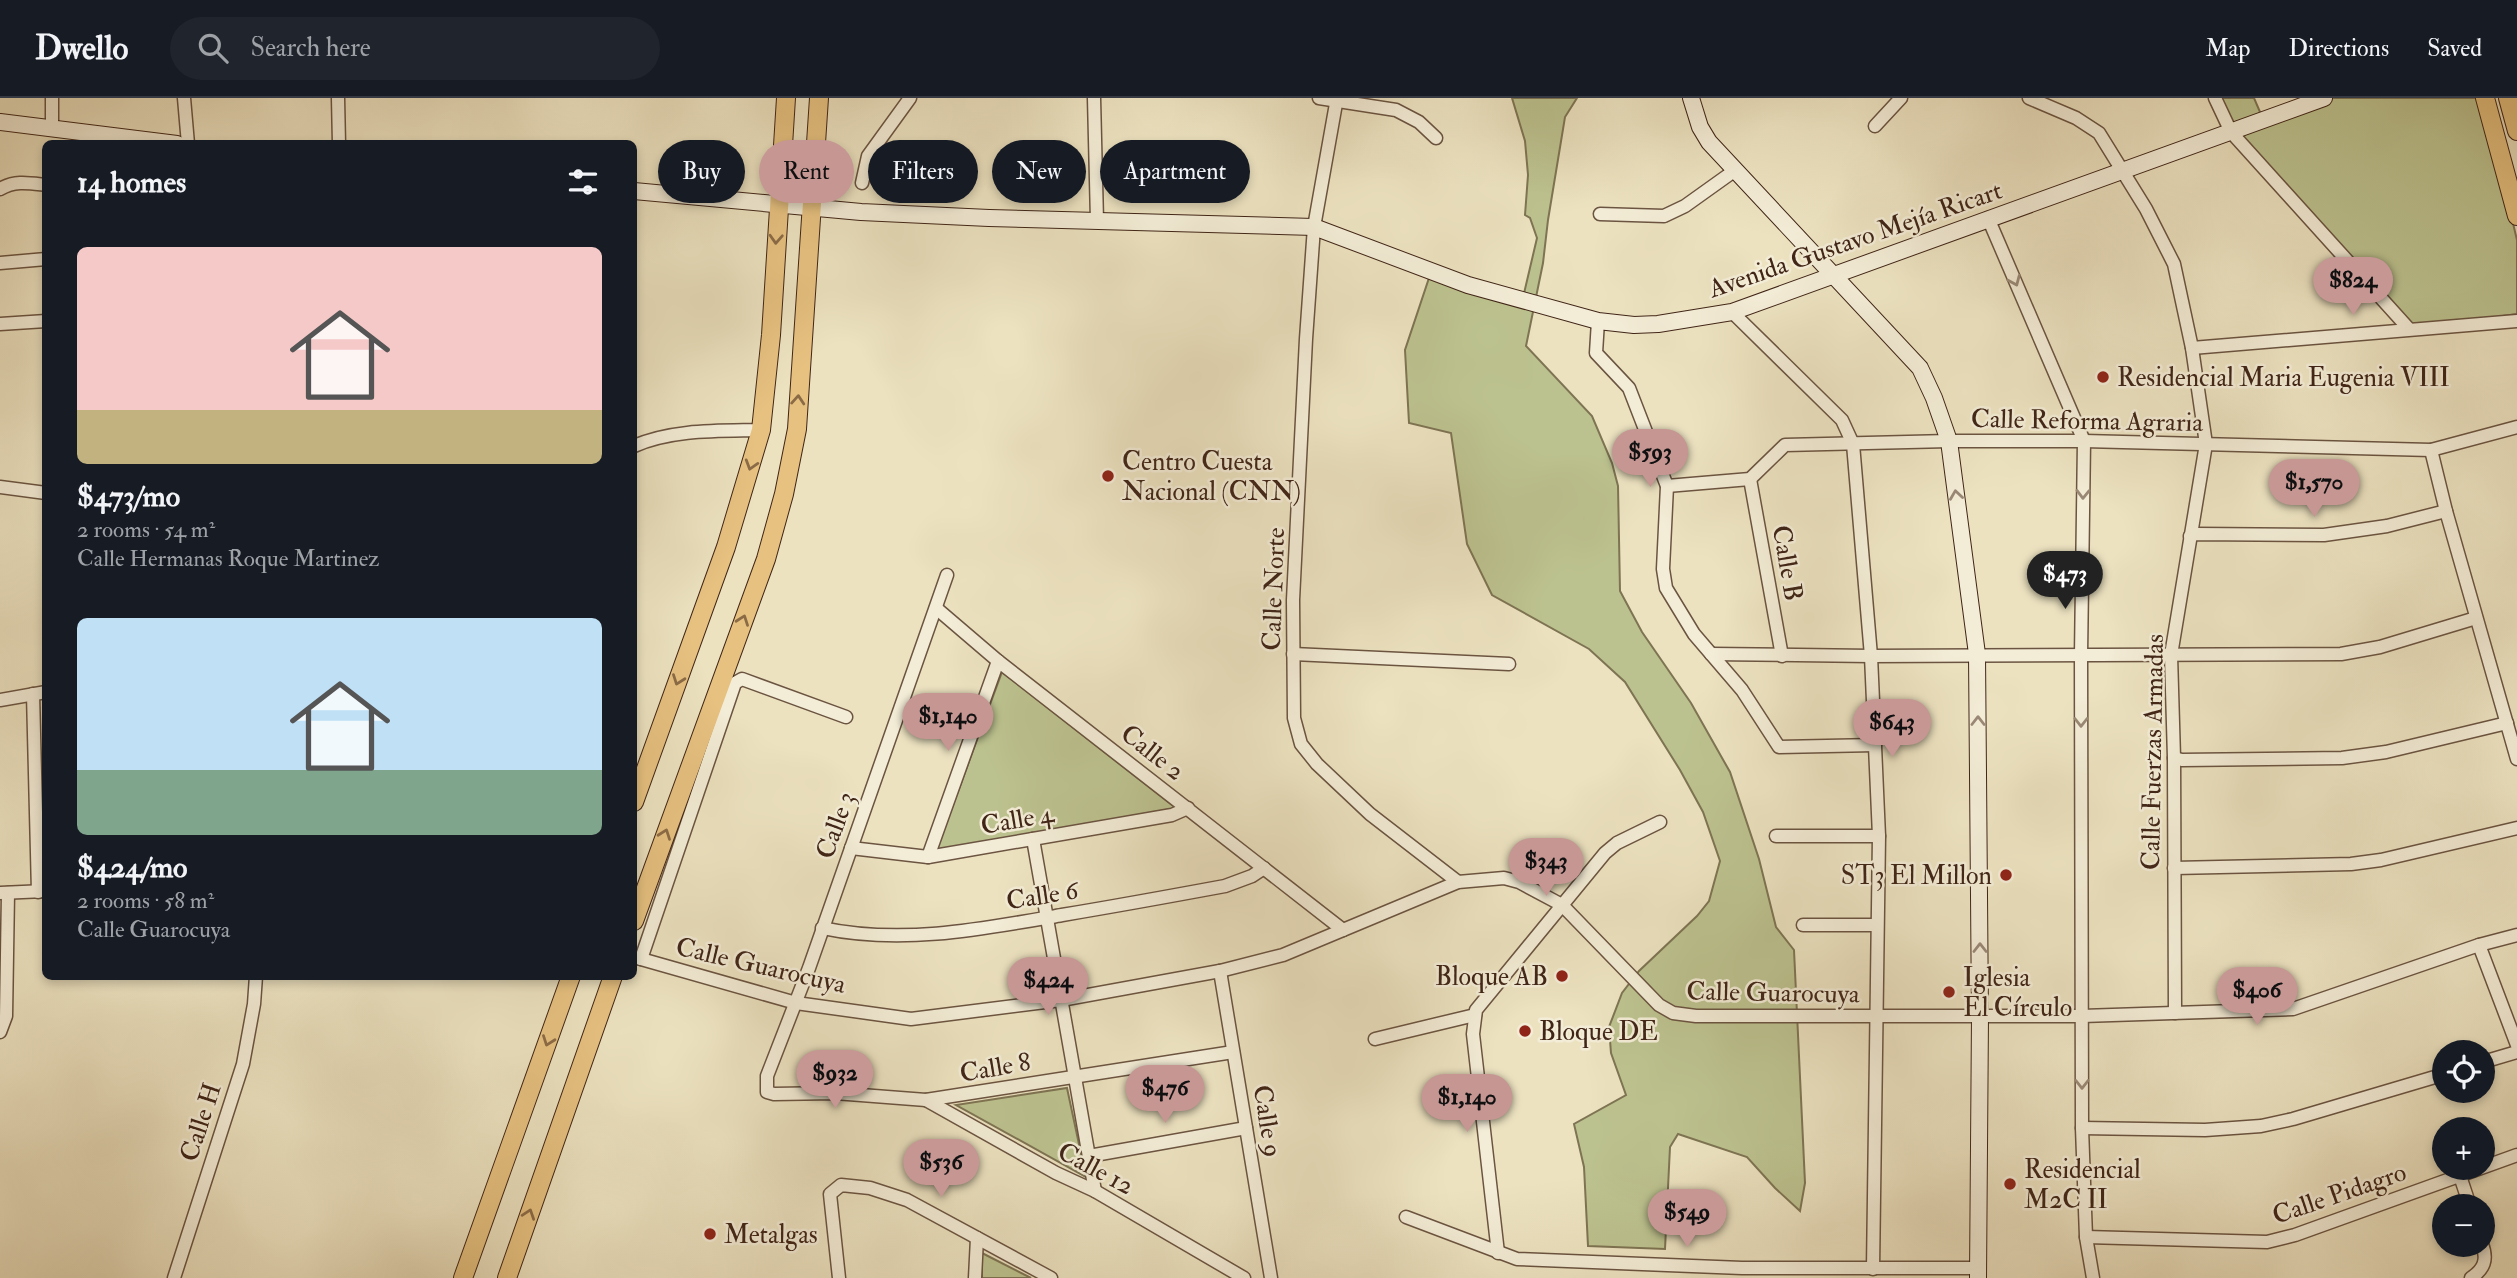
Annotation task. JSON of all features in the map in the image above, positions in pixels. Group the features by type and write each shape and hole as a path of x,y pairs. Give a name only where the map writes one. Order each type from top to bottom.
{"main road":[{"path":"637,794 726,547 761,430 770,347 786,98"},
{"path":"637,913 766,559 785,494 797,429 820,98"},
{"path":"2485,98 2517,216"},
{"path":"2508,98 2517,131"},
{"path":"463,1278 569,980"},
{"path":"507,1278 612,980"}],"street":[{"path":"52,98 52,128"},
{"path":"184,98 188,140"},
{"path":"338,98 339,140"},
{"path":"862,183 868,156 910,98"},
{"path":"1094,98 1097,221"},
{"path":"1320,98 1396,110 1419,122 1436,138"},
{"path":"1406,1217 1517,1259 1742,1268 1978,1273 1980,1017 1977,654 1949,441 1920,368 1709,142 1700,127 1691,98"},
{"path":"1875,126 1901,98"},
{"name":"Calle Fuerzas Armadas","path":"2029,98 2076,118 2099,133 2124,171 2174,264 2192,348 2206,444 2171,655 2175,1013"},
{"path":"2215,98 2231,132 2409,329"},
{"name":"Avenida Gustavo Mejía Ricart","path":"637,191 778,205 989,218 1314,227 1468,285 1598,321 1634,325 1658,324 1732,312 2324,98"},
{"name":"Calle Norte","path":"1337,99 1314,227 1306,339 1293,654 1294,718 1301,744 1309,755 1370,814 1458,882"},
{"path":"0,122 52,128 75,137 119,140"},
{"path":"1600,214 1664,216 1685,206 1734,171"},
{"path":"0,188 23,182 42,184"},
{"path":"1988,218 2084,441 2081,655 2082,1128 2086,1237 2094,1278"},
{"path":"0,264 42,259"},
{"path":"1732,312 1842,420 1853,444 1871,656 1879,836 1873,1269"},
{"path":"0,324 42,321"},
{"path":"1598,321 1595,353 1629,388 1667,486 1663,569 1666,588 1695,634 1742,690 1779,747 1875,745"},
{"path":"2192,348 2517,321"},
{"name":"Calle Reforma Agraria","path":"1750,479 1784,446 1949,441 2084,441 2431,450 2517,427"},
{"path":"637,445 696,431 761,430"},
{"path":"2431,450 2517,759"},
{"path":"1667,486 1750,479"},
{"name":"Calle B","path":"1750,479 1782,656"},
{"path":"0,487 42,492"},
{"path":"2190,536 2324,535 2387,526 2446,511"},
{"name":"Calle 3","path":"765,1089 767,1076 796,1003 947,575"},
{"name":"Calle 2","path":"936,608 1343,930"},
{"path":"1711,654 1871,656 2358,653 2476,618"},
{"path":"1293,654 1509,664"},
{"path":"928,857 999,660"},
{"path":"637,958 735,683 742,680 846,717"},
{"path":"0,700 39,693 42,891 4,893 6,1016 0,1032"},
{"path":"2174,758 2342,758 2386,752 2507,723"},
{"name":"Calle 4","path":"851,848 928,857 1172,815 1188,808"},
{"path":"1498,1253 1473,1034 1475,1015 1506,971 1605,853 1624,839 1660,822"},
{"path":"2174,868 2351,864 2381,860 2517,828"},
{"path":"1776,836 1879,836"},
{"path":"1033,839 1095,1191"},
{"name":"Calle 6","path":"822,928 910,936 943,934 1225,886 1241,881 1264,868"},
{"name":"Calle Guarocuya","path":"637,958 796,1003 911,1019 1061,1000 1220,971 1283,954 1458,882 1504,878 1519,882 1562,905 1658,1005 1673,1013 1696,1016 2082,1016 2293,1009 2479,945 2517,935"},
{"path":"1803,925 1877,925"},
{"path":"2479,945 2517,1045"},
{"name":"Calle 9","path":"1220,971 1271,1278"},
{"name":"Calle H","path":"174,1278 243,1063 256,980"},
{"path":"1375,1039 1475,1015"},
{"name":"Calle 8","path":"765,1089 774,1094 835,1093 926,1100 1233,1052"},
{"path":"2495,1058 2517,1052"},
{"path":"2082,1128 2205,1130 2261,1126 2432,1078"},
{"name":"Calle 12","path":"926,1100 1056,1173 1095,1191 1244,1278"},
{"path":"1089,1156 1246,1128"},
{"name":"Calle Pidagro","path":"2495,1164 2517,1156"},
{"name":"Calle Pidagro","path":"2086,1237 2267,1242 2295,1235 2449,1180"},
{"path":"839,1278 830,1194 841,1185 886,1192 906,1200 1051,1278"},
{"path":"975,1278 977,1238"},
{"path":"2471,1278 2481,1271 2485,1264 2484,1257"}],"green space":[{"path":"1512,98 1577,98 1565,117 1543,263 1526,346 1592,416 1612,463 1618,486 1620,591 1642,632 1691,703 1730,772 1759,859 1776,927 1794,950 1805,1183 1800,1211 1747,1157 1678,1134 1670,1147 1665,1249 1588,1246 1584,1167 1574,1124 1626,1095 1611,1053 1609,1027 1622,993 1639,971 1697,916 1709,901 1720,861 1703,812 1625,682 1589,649 1492,595 1467,544 1451,433 1409,423 1405,350 1430,275 1522,302 1537,238 1530,218 1525,215 1528,175 1525,141"},
{"path":"2219,98 2254,98 2263,119 2321,98 2483,98 2517,240 2517,314 2409,329 2234,131"},
{"path":"1002,672 1176,808 936,851"},
{"path":"1067,1088 1086,1177 956,1105"},
{"path":"982,1253 1031,1278 982,1278"}],"place":[{"name":"Residencial Maria Eugenia VIII","path":"2103,377"},
{"name":"Centro Cuesta Nacional (CNN)","path":"1108,476"},
{"name":"ST3 El Millon","path":"2006,875"},
{"name":"Bloque AB","path":"1562,976"},
{"name":"Iglesia El Círculo","path":"1949,992"},
{"name":"Bloque DE","path":"1525,1031"},
{"name":"Residencial M2C II","path":"2010,1184"},
{"name":"Metalgas","path":"710,1234"}]}
